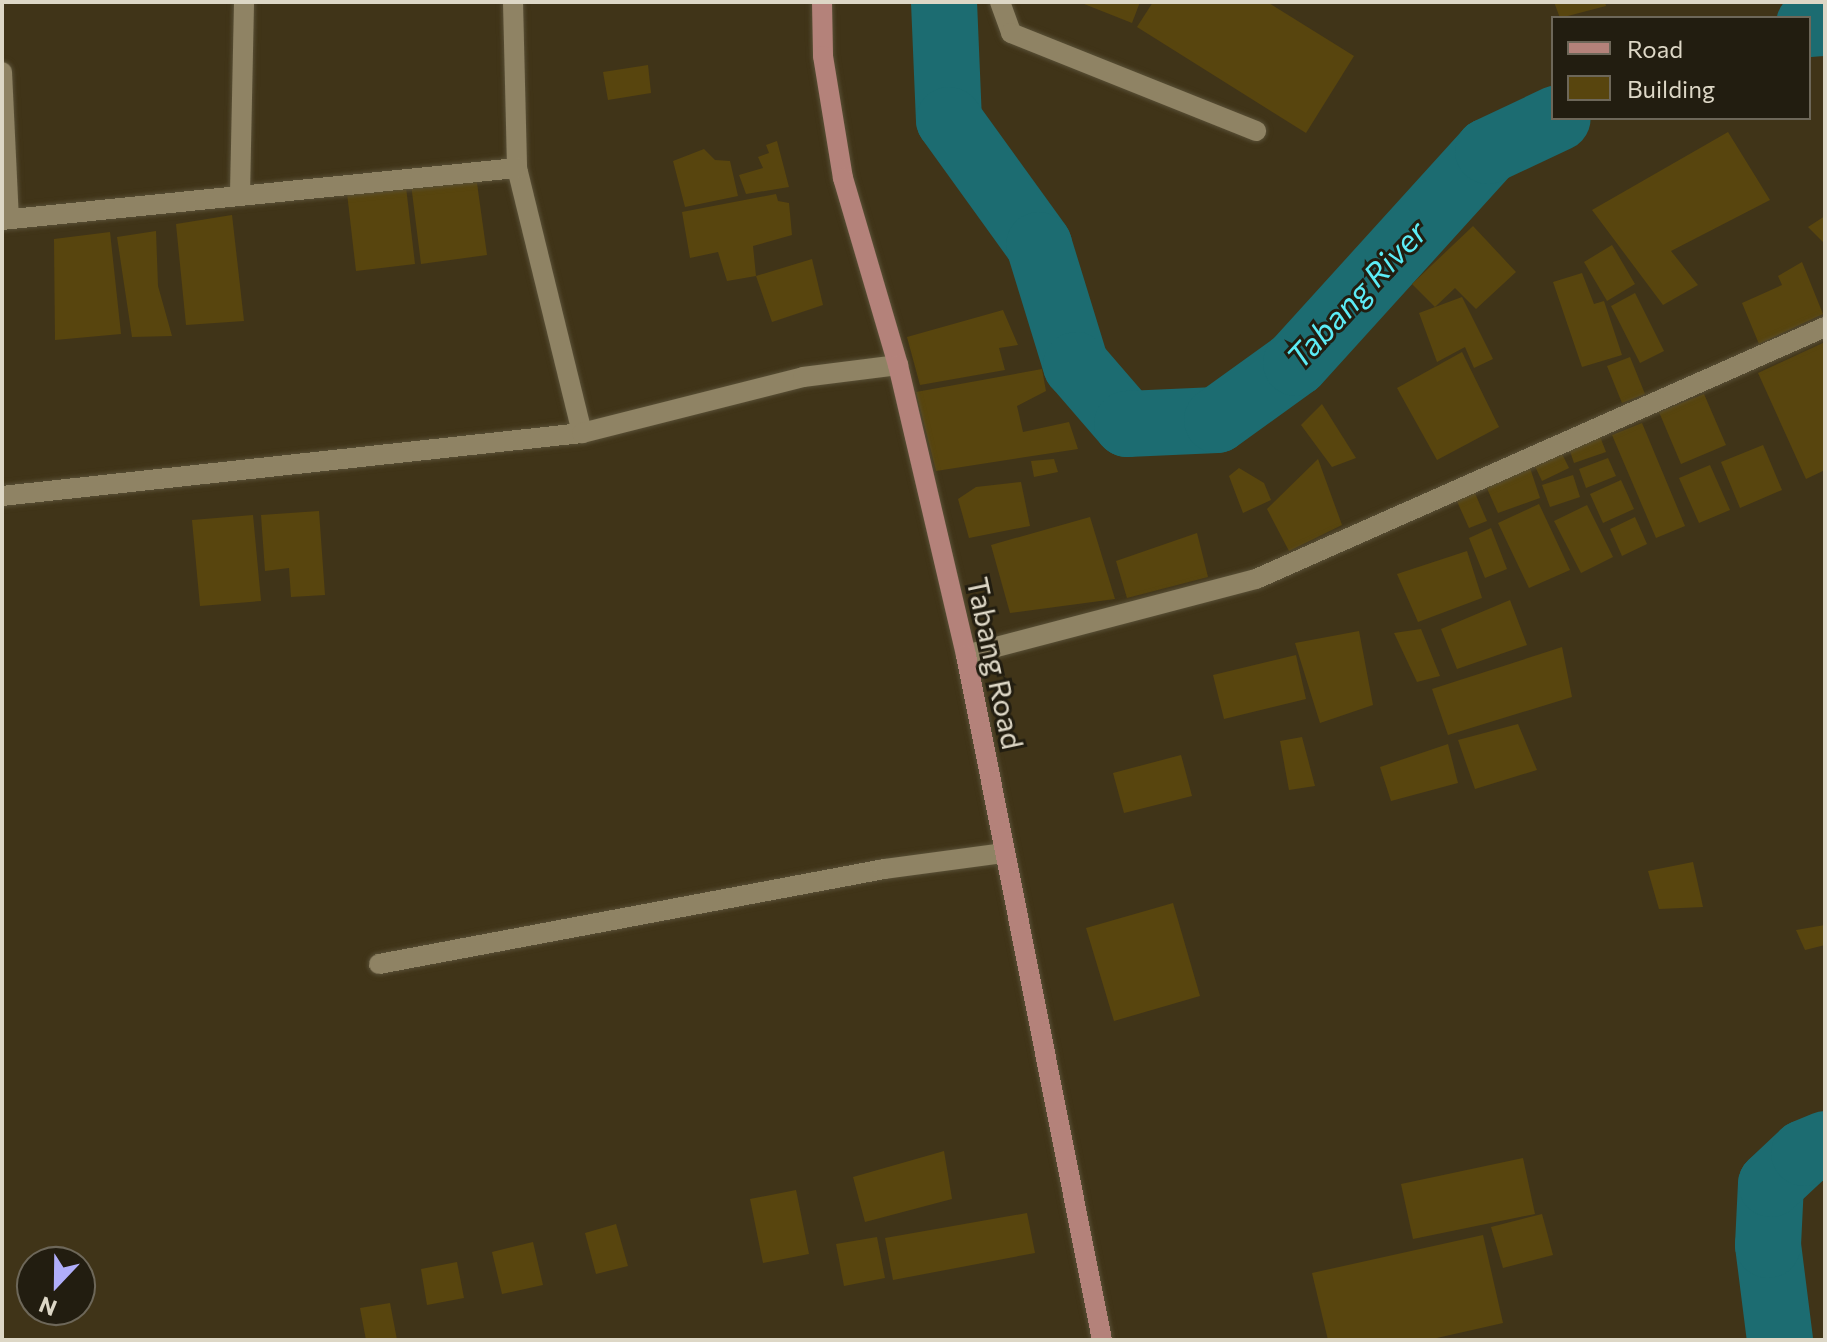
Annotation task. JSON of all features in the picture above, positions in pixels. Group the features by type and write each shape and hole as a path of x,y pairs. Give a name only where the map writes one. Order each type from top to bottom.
{"main road":[{"name":"Tabang Road","path":"822,2 823,56 843,178 898,365 966,655 1102,1340"}],"street":[{"path":"240,194 244,2"},
{"path":"513,2 517,168 582,433"},
{"path":"1000,2 1011,33 1256,131"},
{"path":"2,72 6,220 517,168"},
{"path":"966,655 1256,579 1825,327"},
{"path":"2,496 582,433 803,377 898,365"},
{"path":"379,964 884,869 1004,853"}],"building":[{"path":"1079,2 1140,2 1132,23"},
{"path":"1153,2 1267,2 1354,56 1306,133 1137,27"},
{"path":"1554,2 1605,2 1606,6 1559,16"},
{"path":"648,65 651,93 608,100 603,72"},
{"path":"1728,132 1770,200 1671,251 1698,285 1663,305 1592,210"},
{"path":"777,141 789,187 746,194 739,175 763,168 758,157 769,153 766,145"},
{"path":"704,149 715,160 730,161 738,196 685,207 673,161"},
{"path":"476,176 487,255 421,264 411,184"},
{"path":"406,187 415,264 356,271 347,193"},
{"path":"776,194 778,201 789,203 792,235 753,246 756,276 727,281 718,252 690,258 682,212"},
{"path":"232,215 244,321 186,325 176,224"},
{"path":"1825,216 1825,244 1808,227"},
{"path":"1473,226 1516,272 1476,309 1455,288 1435,307 1412,284"},
{"path":"156,231 158,286 172,336 132,337 117,237"},
{"path":"110,232 121,334 55,340 54,239"},
{"path":"1612,245 1635,284 1607,301 1584,262"},
{"path":"812,259 823,305 772,322 756,276"},
{"path":"1802,262 1823,314 1759,344 1742,303 1782,285 1778,276"},
{"path":"1582,273 1594,304 1604,301 1622,355 1582,367 1553,282"},
{"path":"1635,293 1664,351 1640,363 1611,306"},
{"path":"1462,297 1493,359 1474,368 1465,347 1437,362 1419,313"},
{"path":"1003,310 1018,345 999,348 1005,370 920,385 907,337"},
{"path":"1825,342 1825,470 1806,479 1758,373"},
{"path":"1462,352 1499,427 1437,460 1397,388"},
{"path":"1630,357 1645,394 1622,403 1607,366"},
{"path":"1042,369 1046,391 1017,406 1023,432 1069,422 1078,449 936,471 916,392"},
{"path":"1704,394 1726,445 1681,464 1659,412"},
{"path":"1322,404 1356,458 1332,467 1301,425"},
{"path":"1642,423 1685,526 1656,538 1612,435"},
{"path":"1599,434 1606,452 1574,463 1568,445"},
{"path":"1763,445 1782,490 1740,508 1721,462"},
{"path":"1560,450 1569,468 1542,481 1533,462"},
{"path":"1608,458 1616,476 1586,488 1579,469"},
{"path":"1054,459 1058,472 1034,477 1031,461"},
{"path":"1318,459 1342,525 1289,551 1267,509"},
{"path":"1529,465 1540,498 1498,513 1485,484"},
{"path":"1710,465 1730,510 1699,523 1679,478"},
{"path":"1239,468 1264,483 1271,500 1243,513 1229,476"},
{"path":"1573,475 1580,497 1550,507 1542,485"},
{"path":"1621,480 1634,509 1603,523 1590,494"},
{"path":"1021,482 1030,526 969,538 958,499 976,487"},
{"path":"1474,491 1487,521 1469,528 1456,499"},
{"path":"1539,504 1570,570 1529,588 1498,523"},
{"path":"1587,505 1613,557 1581,573 1554,521"},
{"path":"319,511 325,595 291,597 289,568 265,571 261,515"},
{"path":"253,515 261,601 200,606 192,520"},
{"path":"1090,517 1115,599 1010,613 991,545"},
{"path":"1635,517 1647,544 1622,556 1610,529"},
{"path":"1491,528 1507,569 1485,578 1469,538"},
{"path":"1197,533 1208,577 1127,598 1116,561"},
{"path":"1467,551 1482,598 1418,622 1397,574"},
{"path":"1510,600 1527,645 1457,669 1441,629"},
{"path":"1421,629 1440,676 1417,682 1394,633"},
{"path":"1359,631 1373,705 1320,723 1295,643"},
{"path":"1562,647 1572,697 1448,735 1432,689"},
{"path":"1296,655 1306,699 1224,719 1213,675"},
{"path":"1518,724 1537,770 1475,789 1458,740"},
{"path":"1302,737 1315,786 1289,790 1280,741"},
{"path":"1448,744 1458,783 1391,801 1380,767"},
{"path":"1181,755 1192,796 1124,813 1113,773"},
{"path":"1693,862 1703,907 1659,909 1648,871"},
{"path":"1173,903 1200,996 1114,1021 1086,928"},
{"path":"1825,925 1825,945 1805,950 1796,930"},
{"path":"944,1151 952,1199 865,1222 853,1177"},
{"path":"1523,1158 1535,1214 1413,1239 1401,1184"},
{"path":"796,1190 809,1254 763,1263 750,1199"},
{"path":"1027,1213 1035,1253 893,1280 885,1238"},
{"path":"1542,1214 1553,1255 1503,1268 1491,1227"},
{"path":"616,1224 628,1266 596,1274 585,1233"},
{"path":"1483,1235 1503,1323 1428,1340 1328,1340 1312,1273"},
{"path":"877,1237 885,1278 844,1286 836,1244"},
{"path":"533,1242 543,1285 502,1294 492,1252"},
{"path":"457,1262 464,1298 427,1305 421,1269"},
{"path":"390,1303 397,1340 366,1340 360,1308"}],"waterway":[{"name":"Tabang River","path":"944,2 949,120 1039,245 1076,365 1127,424 1217,420 1296,363 1488,151 1554,120"},
{"name":"Tabang River","path":"1811,24 1825,23"},
{"name":"Tabang River","path":"1780,1340 1768,1245 1771,1184 1804,1153 1825,1144"}]}
